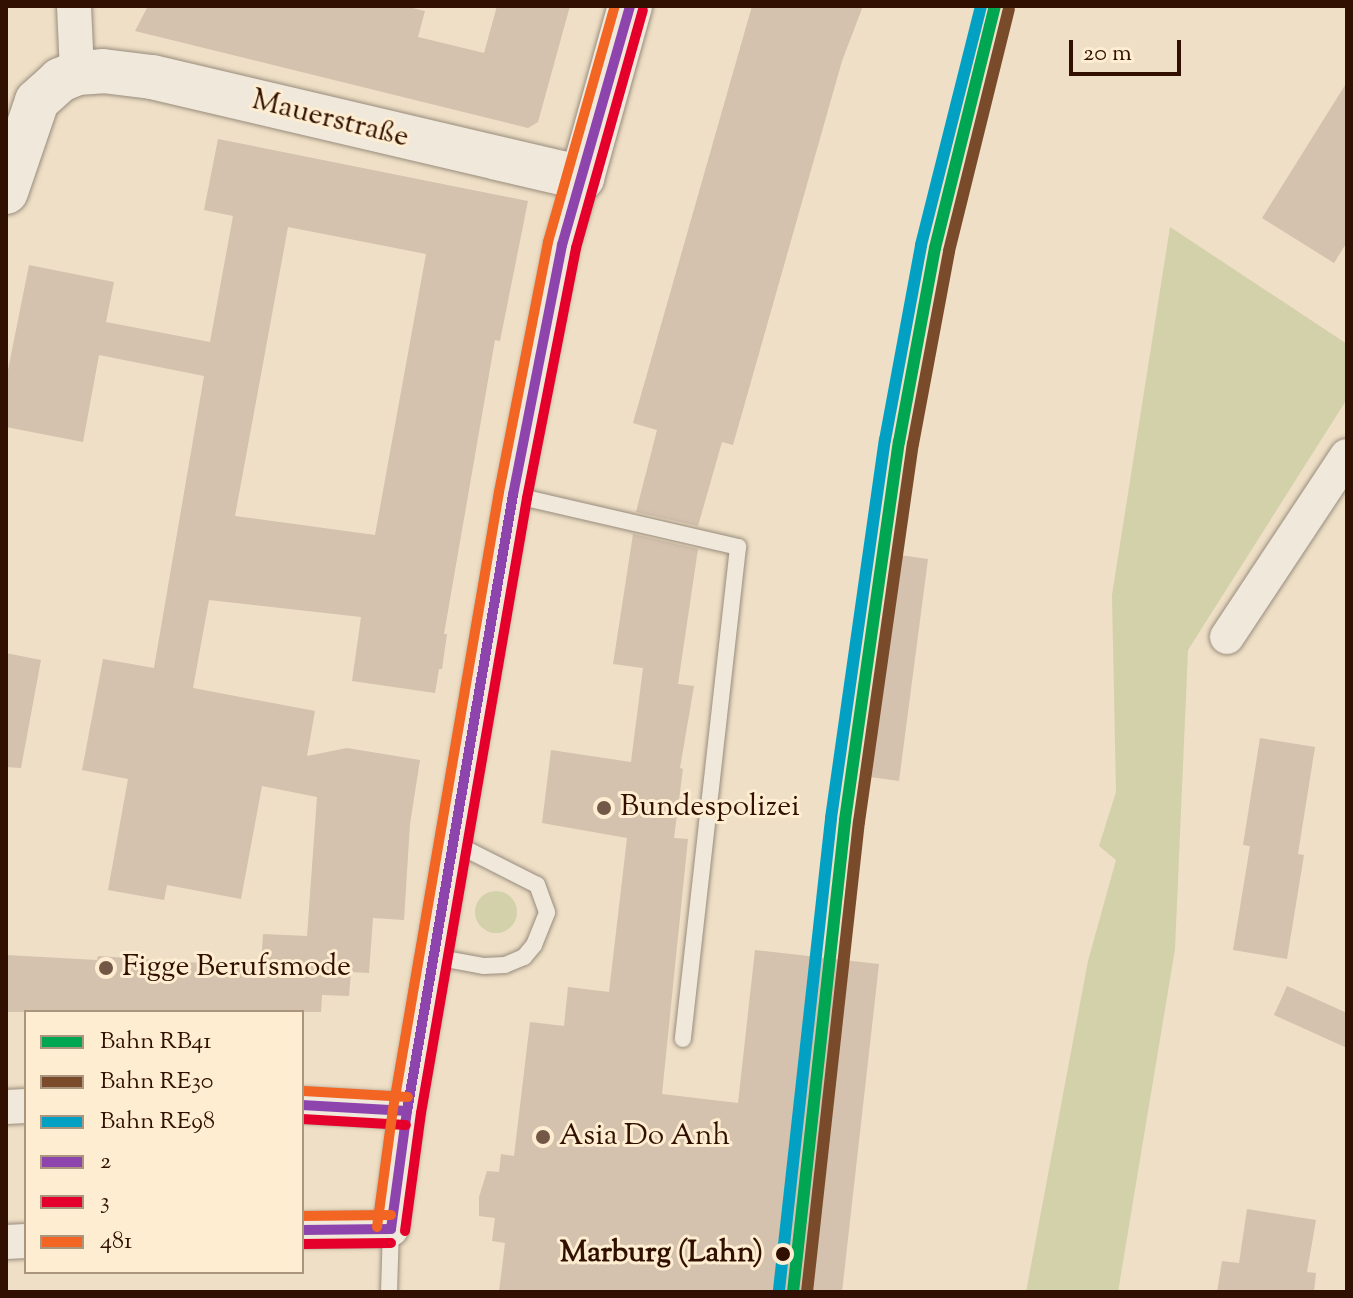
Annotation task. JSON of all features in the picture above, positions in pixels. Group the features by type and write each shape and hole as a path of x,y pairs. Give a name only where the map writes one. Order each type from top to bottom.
{"main road":[{"path":"582,178 630,6"},
{"name":"Mauerstraße","path":"77,73 122,72 152,77 582,178"},
{"path":"6,192 37,101 48,88 77,73"}],"street":[{"path":"74,6 77,73"},
{"path":"304,1230 391,1229 407,1111 456,844 513,495 562,245 582,178"},
{"path":"1227,637 1347,456"},
{"path":"304,1105 407,1111"}],"lane":[{"path":"513,495 738,547 683,1039"},
{"path":"435,957 484,966 505,965 524,957 534,945 547,912 537,885 456,844"},
{"path":"389,1292 391,1229"}],"green space":[{"path":"1170,227 1347,344 1347,399 1188,650 1175,949 1118,1292 1026,1292 1088,961 1116,860 1099,846 1116,792 1112,595"},
{"path":"496,891 511,897 517,912 511,927 496,933 481,927 475,912 481,897"}],"building":[{"path":"148,6 404,6 425,11 418,37 484,53 497,6 570,6 538,122 528,128 135,31"},
{"path":"752,6 863,6 842,61 733,445 722,442 698,526 636,512 657,430 633,423"},
{"path":"1347,82 1347,242 1334,263 1262,218"},
{"path":"218,139 528,201 500,341 495,340 444,634 447,634 442,669 439,669 435,693 352,681 361,617 209,600 193,688 315,711 307,756 347,748 420,760 410,824 404,920 373,918 369,973 351,972 349,996 322,995 321,1012 6,1012 6,955 97,960 98,956 261,967 263,934 307,936 317,797 262,786 241,899 167,885 164,900 108,890 128,779 82,770 103,659 154,668 204,376 99,355 83,442 6,427 6,380 29,265 114,282 106,322 210,342 233,216 204,210","holes":["288,227 426,254 375,535 235,516"]},
{"path":"633,534 698,549 678,684 694,686 680,768 683,769 674,838 688,839 662,1094 738,1103 755,950 879,964 842,1292 499,1292 505,1243 492,1241 495,1218 479,1216 479,1197 487,1171 499,1172 501,1154 514,1156 530,1022 564,1026 568,987 609,992 627,838 542,823 551,750 631,762 643,668 613,664"},
{"path":"892,554 928,559 899,781 863,776"},
{"path":"6,653 41,660 21,768 6,767"},
{"path":"1260,738 1315,747 1298,854 1304,855 1287,959 1233,950 1250,846 1243,845"},
{"path":"1287,986 1347,1013 1347,1048 1274,1015"},
{"path":"1247,1209 1316,1220 1307,1272 1316,1273 1314,1292 1217,1292 1222,1261 1239,1263"}],"rail line":[{"name":"RE98","path":"779,1290 831,818 885,440 921,245 981,6"},
{"name":"RB41","path":"793,1292 845,820 899,442 935,248 995,6"},
{"name":"RE30","path":"807,1292 859,822 913,444 949,251 1009,9"}],"transit line":[{"name":"481","path":"377,1227 393,1109 499,492 548,242 615,6"},
{"name":"2","path":"391,1229 407,1111 513,495 562,245 630,6"},
{"name":"3","path":"405,1231 421,1113 527,498 576,248 643,10"},
{"name":"481","path":"304,1091 408,1097"},
{"name":"2","path":"304,1105 407,1111"},
{"name":"3","path":"304,1119 406,1125"},
{"name":"481","path":"304,1216 391,1215"},
{"name":"2","path":"304,1230 391,1229"},
{"name":"3","path":"304,1244 391,1243"}],"place":[{"name":"Bundespolizei","path":"604,808"},
{"name":"Figge Berufsmode","path":"106,968"},
{"name":"Asia Do Anh","path":"543,1137"},
{"name":"Marburg (Lahn)","path":"783,1254"}]}
